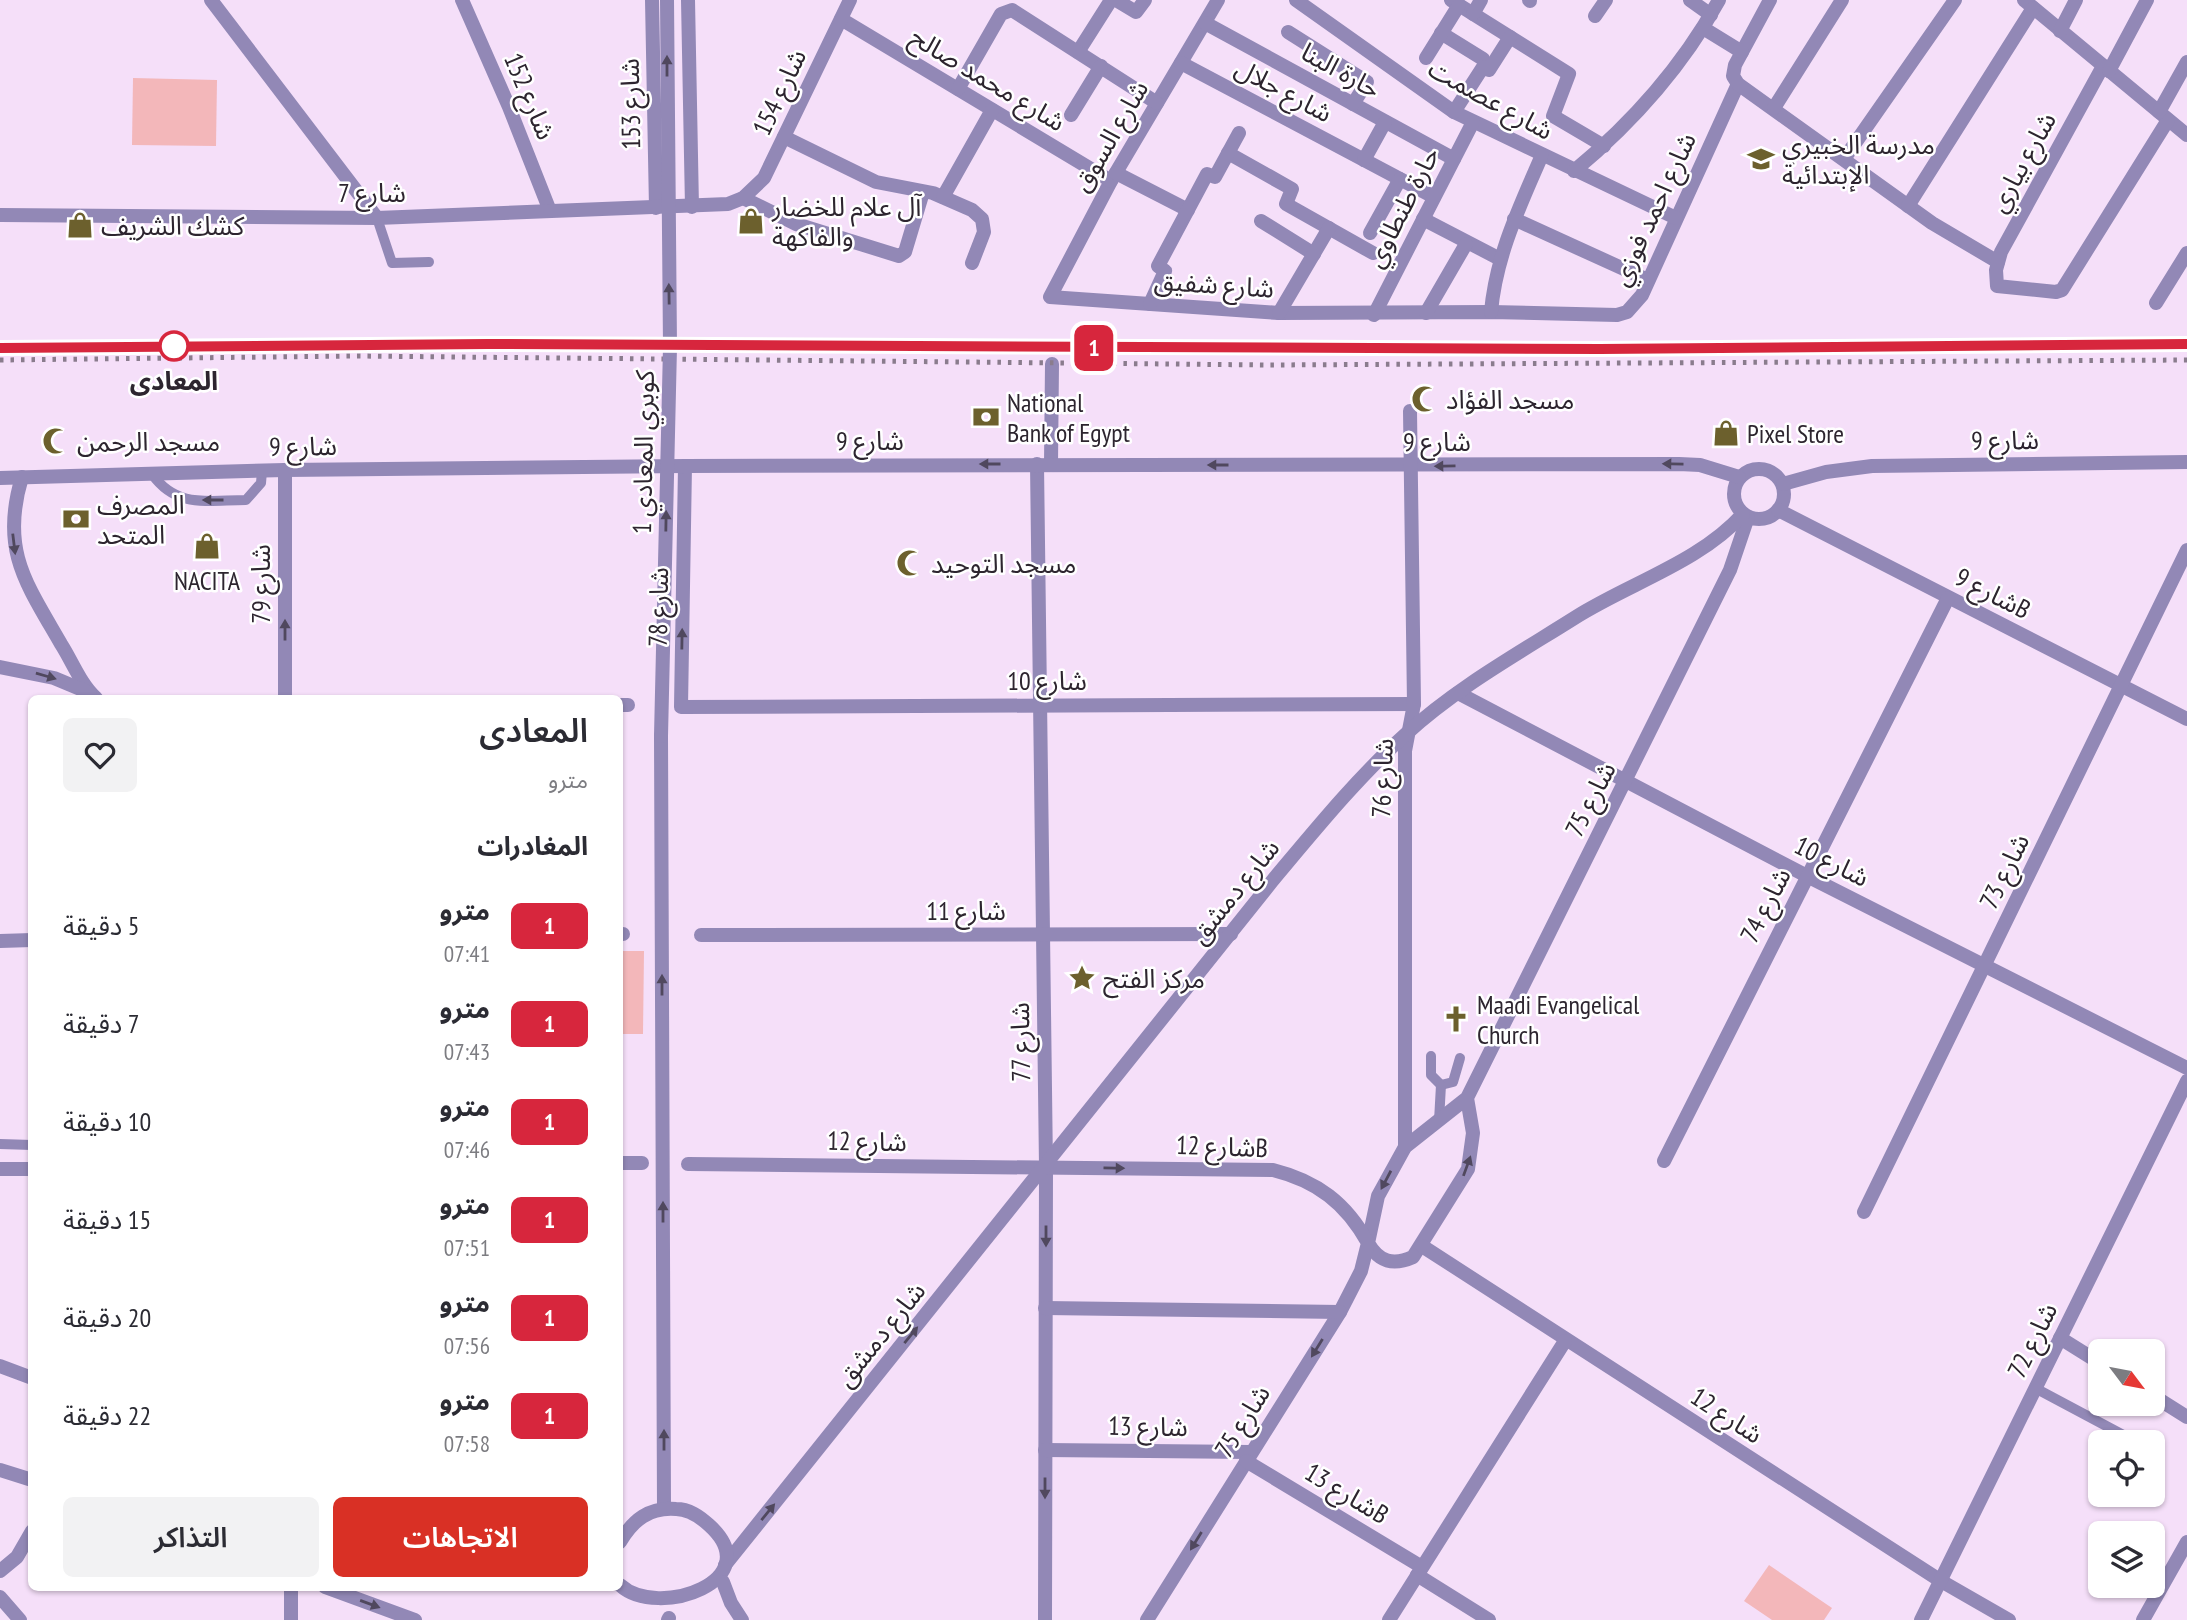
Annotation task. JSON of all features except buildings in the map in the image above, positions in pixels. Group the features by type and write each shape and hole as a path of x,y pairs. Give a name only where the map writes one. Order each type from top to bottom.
{"street":[{"path":"211,0 377,218"},
{"name":"شارع 152","path":"462,0 509,107 550,211"},
{"name":"شارع 153","path":"652,0 656,208"},
{"name":"كوبري المعادي 1","path":"664,1508 662,736 670,347 667,0"},
{"path":"688,0 692,207"},
{"name":"شارع 154","path":"743,198 764,178 850,0"},
{"path":"1078,52 1114,0 1135,12 1145,0"},
{"name":"شارع عصمت","path":"1296,0 1473,122 1676,218"},
{"path":"1473,14 1481,0"},
{"path":"1595,16 1606,0"},
{"path":"1690,0 1711,15"},
{"path":"1574,171 1604,146 1658,91 1703,28 1719,0"},
{"path":"1703,28 1742,52 1770,0"},
{"path":"1774,108 1842,0"},
{"path":"1844,159 1955,0"},
{"path":"2060,31 2076,0"},
{"name":"شارع بياري","path":"2147,0 1998,262 1997,286 2056,292 2062,290 2163,116"},
{"name":"شارع السوق","path":"1051,297 1049,294 1113,177 1205,23 1214,1"},
{"path":"1426,58 1455,2 1570,75 1553,116 1604,146"},
{"path":"1908,206 2029,4 2187,135"},
{"path":"958,89 1004,11 1016,12 1157,103"},
{"name":"شارع محمد صالح","path":"841,19 992,110 1113,177 1188,210"},
{"name":"حارة البنا","path":"1205,23 1454,159"},
{"path":"1288,32 1367,82 1353,104"},
{"path":"1441,33 1483,59"},
{"path":"1454,111 1483,68 1489,70 1510,37"},
{"name":"شارع احمد فوزي","path":"1374,315 1491,312 1617,316 1636,304 1738,84 1733,70 1742,52"},
{"path":"2163,116 2187,62"},
{"name":"شارع جلال","path":"1181,63 1434,198"},
{"path":"1071,115 1101,66"},
{"path":"1738,84 1944,232 1998,262"},
{"path":"943,197 992,110"},
{"path":"1364,160 1385,122"},
{"name":"حارة طنطاوي","path":"1374,315 1473,122"},
{"path":"1150,304 1165,271 1158,266 1208,174 1215,177 1240,133"},
{"path":"784,137 876,182 943,197 967,207 982,219 984,232 972,263"},
{"path":"1228,153 1292,189 1286,204 1373,253"},
{"path":"1491,312 1500,259 1542,155"},
{"path":"1370,233 1400,179"},
{"path":"743,198 796,225 897,256 904,254 923,192"},
{"name":"شارع 7","path":"0,215 377,218 692,207 728,204 743,198"},
{"path":"1423,219 1466,244 1500,259"},
{"path":"1514,219 1648,280"},
{"path":"1261,221 1314,254"},
{"path":"1279,313 1329,228"},
{"path":"1426,313 1466,244"},
{"path":"2156,303 2187,253"},
{"name":"شارع شفيق","path":"1051,297 1279,313 1374,315"},
{"name":"شارع 77","path":"1045,1620 1046,1167 1041,705 1044,464 1052,364"},
{"name":"شارع 76","path":"1405,1147 1407,733 1413,705 1410,411"},
{"name":"شارع 9","path":"1783,484 1826,472 1872,466 2187,462"},
{"name":"شارع 9","path":"0,478 285,470 1044,464 1679,464 1710,468 1739,477"},
{"name":"شارع 78","path":"681,707 685,466"},
{"name":"شارع 79","path":"285,470 285,695"},
{"path":"1748,470 1768,470 1783,484 1784,493 1778,510 1759,519 1746,516 1737,508 1733,492 1739,477 1748,470"},
{"path":"22,477 13,527 22,576 92,695"},
{"name":"شارع 9B","path":"1778,510 2187,719"},
{"name":"شارع دمشق","path":"725,1565 1317,828 1407,733 1458,694 1580,615 1711,542 1746,516"},
{"name":"شارع 75","path":"1154,1617 1249,1456 1340,1312 1361,1271 1370,1220 1378,1196 1405,1147 1467,1098 1730,570 1746,516"},
{"name":"شارع 73","path":"1864,1212 2187,550"},
{"name":"شارع 74","path":"1664,1161 1948,597"},
{"path":"0,667 54,678 91,695"},
{"name":"شارع 10","path":"1458,694 1807,876 2187,1068"},
{"name":"شارع 10","path":"681,707 1413,705"},
{"name":"شارع 11","path":"701,935 1231,934"},
{"path":"0,941 28,940"},
{"name":"شارع 72","path":"1921,1620 2187,1081"},
{"path":"1368,1243 1375,1255 1387,1262 1401,1263 1413,1257 1422,1246 1468,1169 1473,1133 1467,1098"},
{"path":"623,1163 642,1163"},
{"name":"شارع 12","path":"688,1164 1046,1167"},
{"name":"شارع 12B","path":"1046,1167 1273,1170 1297,1176 1339,1202 1356,1221 1368,1243"},
{"path":"0,1169 28,1169"},
{"name":"شارع 12","path":"1422,1246 1941,1581 2008,1620"},
{"path":"1045,1308 1340,1312"},
{"path":"2060,1338 2088,1356"},
{"path":"1389,1620 1565,1340"},
{"path":"0,1366 28,1376"},
{"path":"2165,1403 2187,1417"},
{"name":"شارع 13","path":"1045,1450 1249,1456"},
{"name":"شارع 13B","path":"1249,1456 1489,1620"},
{"path":"0,1470 28,1479"},
{"path":"623,1537 629,1527 645,1514 664,1508 682,1509 707,1523 723,1546 723,1582 731,1603 742,1620"},
{"path":"0,1571 17,1557 28,1538"},
{"path":"2143,1620 2187,1542"},
{"path":"706,1605 723,1582"},
{"path":"623,1589 629,1600 666,1617"},
{"path":"291,1591 291,1620"},
{"path":"337,1591 415,1620"},
{"path":"0,1597 20,1620"}],"lane":[{"path":"377,218 392,263 429,262"},
{"path":"152,474 168,493 179,500 246,500 261,482 262,471"},
{"path":"1431,1056 1431,1075 1441,1085 1438,1121"},
{"path":"1441,1085 1453,1082 1460,1058"},
{"path":"0,1144 28,1145"},
{"path":"2035,1388 2114,1430"}],"shaded area":[{"path":"133,78 217,80 216,146 132,145"},
{"path":"623,951 644,951 643,1034 623,1034"},
{"path":"1769,1565 1832,1608 1824,1620 1772,1620 1744,1601"}],"railway":[{"path":"0,348 487,344 1682,349 2187,344"},
{"path":"0,360 357,356 1269,365 2187,360"}],"metro line":[{"name":"1","path":"0,348 487,344 1710,349 2187,344"}],"place":[{"name":"مدرسة الخبيري الإبتدائية","path":"1761,159"},
{"name":"آل علام للخضار والفاكهة","path":"751,221"},
{"name":"كشك الشريف","path":"80,225"},
{"name":"المعادى","path":"174,346"},
{"name":"مسجد الفؤاد","path":"1425,399"},
{"name":"National Bank of Egypt","path":"986,417"},
{"name":"Pixel Store","path":"1726,433"},
{"name":"مسجد الرحمن","path":"56,441"},
{"name":"المصرف المتحد","path":"76,519"},
{"name":"NACITA","path":"207,546"},
{"name":"مسجد التوحيد","path":"910,563"},
{"name":"مركز الفتح","path":"1082,978"},
{"name":"Maadi Evangelical Church","path":"1456,1019"}]}
